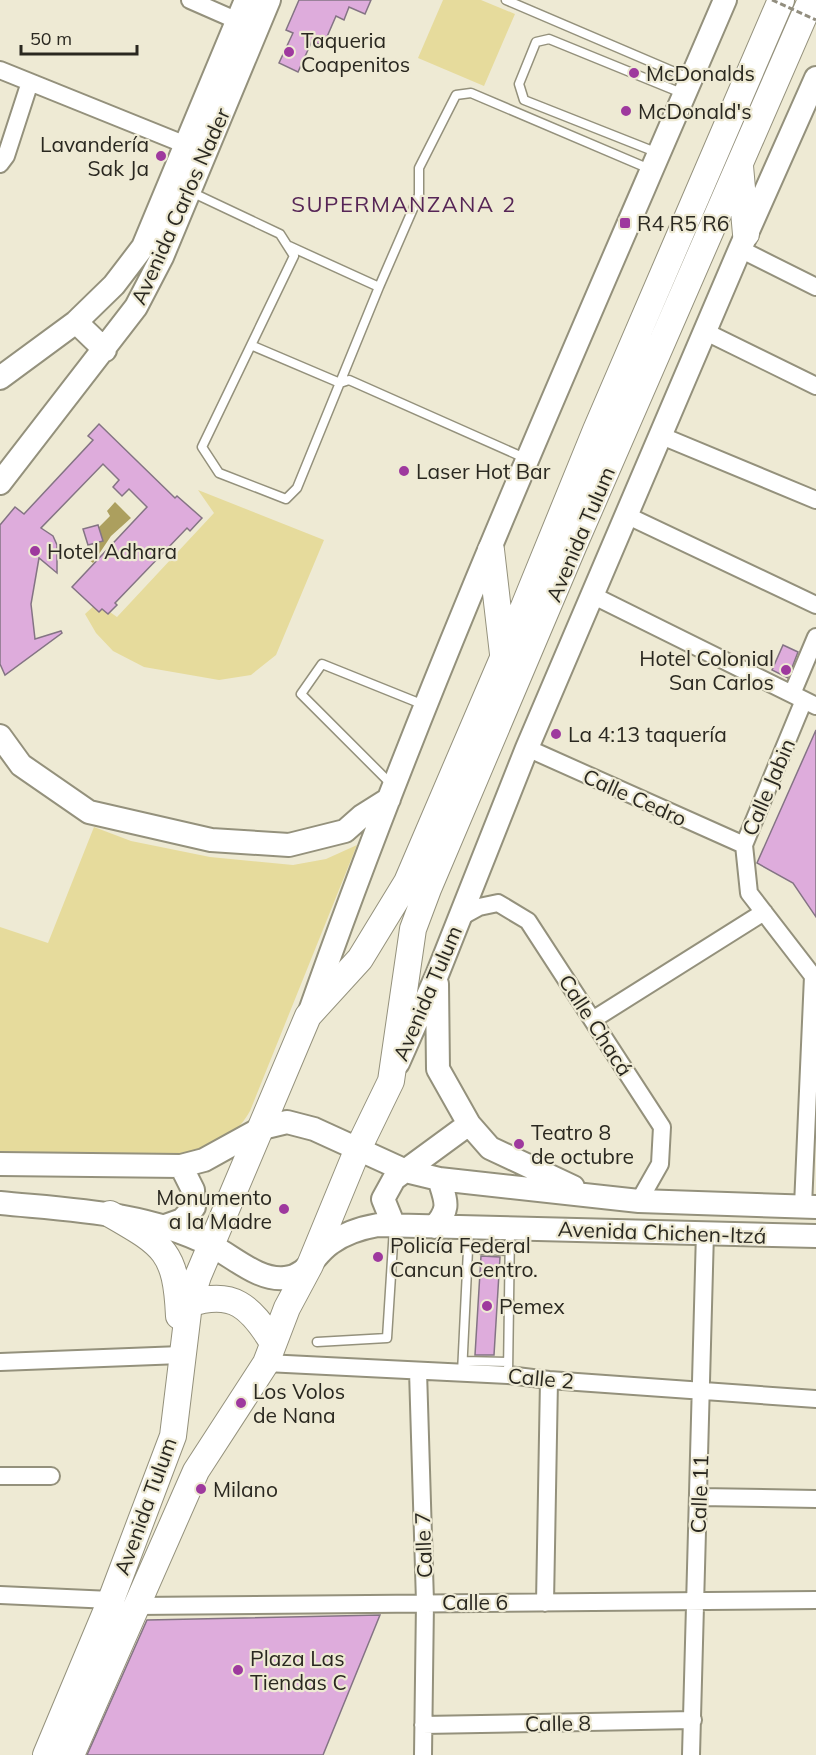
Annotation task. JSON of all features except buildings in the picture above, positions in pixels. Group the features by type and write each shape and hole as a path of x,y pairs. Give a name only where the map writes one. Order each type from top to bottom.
{"main road":[{"name":"Avenida Tulum","path":"71,1755 123,1603 173,1436 181,1355 189,1304 198,1276 308,1016 360,959 407,882 503,658 596,430 782,0"},
{"name":"Avenida Tulum","path":"46,1755 123,1603 196,1471 269,1353 310,1265 357,1151 391,1081 413,929 452,830 507,709 573,547 811,0"},
{"path":"740,164 743,241"},
{"path":"491,550 503,658"},
{"path":"110,1214 153,1239 170,1261 178,1279 181,1355"},
{"path":"189,1304 218,1299 241,1304 260,1322 269,1353"}],"street":[{"path":"190,0 247,16"},
{"name":"Avenida Carlos Nader","path":"0,378 76,322 114,285 143,247 179,187 247,16 269,0"},
{"name":"Avenida Tulum","path":"308,1016 363,862 528,459 725,0"},
{"path":"0,70 195,149"},
{"name":"Avenida Tulum","path":"391,1081 437,975 527,748 704,331 743,241 810,106 816,78"},
{"path":"0,164 6,156 30,82"},
{"name":"Avenida Carlos Nader","path":"1,478 105,351 136,308 162,257 179,187"},
{"path":"743,241 816,287"},
{"path":"76,322 105,351"},
{"path":"704,331 816,386"},
{"path":"669,439 816,500"},
{"path":"626,515 816,605"},
{"path":"592,596 804,700"},
{"name":"Calle Jabin","path":"810,1207 815,976 749,892 744,845 804,700 816,637"},
{"path":"0,736 21,765 89,812 211,840 289,845 345,831 392,793"},
{"name":"Calle Cedro","path":"527,748 744,845"},
{"name":"Calle Chacá","path":"459,918 479,907 498,903 528,921 594,1019 662,1127 660,1164 639,1201"},
{"path":"594,1019 764,912"},
{"path":"437,975 438,1069 449,1094 469,1124 490,1149 591,1196"},
{"name":"Avenida Chichen-Itzá","path":"0,1164 182,1166 204,1160 262,1128 287,1122 314,1129 357,1151 406,1171 439,1179 639,1201 810,1207"},
{"path":"394,1226 383,1199 394,1179 469,1124"},
{"path":"165,1226 182,1220 194,1207 193,1190 182,1166"},
{"path":"434,1227 444,1215 446,1208 439,1179"},
{"name":"Avenida Chichen-Itzá","path":"0,1203 110,1214 165,1226 212,1246 241,1263 274,1278 300,1274 329,1244 345,1234 364,1227 434,1227 469,1238 510,1228 816,1236"},
{"name":"Calle 11","path":"691,1755 703,1390 705,1232"},
{"name":"Calle 2","path":"269,1353 418,1371 463,1367 508,1368 549,1380 816,1399"},
{"path":"0,1362 181,1355"},
{"name":"Calle 7","path":"418,1371 425,1602 423,1755"},
{"path":"545,1603 549,1380"},
{"path":"0,1476 51,1476"},
{"path":"699,1497 816,1499"},
{"name":"Calle 6","path":"0,1594 123,1603 696,1603 816,1600"},
{"name":"Calle 8","path":"423,1725 693,1720"}],"lane":[{"path":"506,0 688,86"},
{"path":"656,162 524,100 519,84 536,42 549,39 688,86"},
{"path":"179,187 280,234 294,256 253,346 202,447 219,473 286,499 297,488 379,286 419,195 419,168 456,95 471,93 656,162"},
{"path":"289,246 379,286"},
{"path":"253,346 340,383 350,380 528,459"},
{"path":"392,793 301,694 322,664 427,706"},
{"path":"317,1342 387,1338 394,1226"},
{"path":"508,1368 510,1228"},
{"path":"463,1367 469,1238 510,1251"}],"path":[{"path":"772,0 816,20"}],"shaded area":[{"path":"443,0 481,0 515,14 484,86 418,58"},
{"path":"198,490 324,540 276,655 251,675 219,680 144,667 113,651 96,633 85,614 97,603 117,617 214,513"},
{"path":"115,502 131,518 111,536 93,563 88,559 97,549 92,544 102,541 98,528 110,516 107,511"},
{"path":"94,827 131,841 210,857 293,865 326,859 357,845 250,1111 236,1130 207,1146 172,1155 0,1153 0,927 48,943"}],"place":[{"name":"Taqueria Coapenitos","path":"289,52"},
{"name":"McDonalds","path":"634,73"},
{"name":"McDonald's","path":"626,111"},
{"name":"Lavandería Sak Ja","path":"161,156"},
{"name":"R4 R5 R6","path":"625,223"},
{"name":"Laser Hot Bar","path":"404,471"},
{"name":"Hotel Adhara","path":"35,551"},
{"name":"Hotel Colonial San Carlos","path":"786,670"},
{"name":"La 4:13 taquería","path":"556,734"},
{"name":"Teatro 8 de octubre","path":"519,1144"},
{"name":"Monumento a la Madre","path":"284,1209"},
{"name":"Policía Federal Cancun Centro.","path":"378,1257"},
{"name":"Pemex","path":"487,1306"},
{"name":"Los Volos de Nana","path":"241,1403"},
{"name":"Milano","path":"201,1489"},
{"name":"Plaza Las Tiendas C","path":"238,1670"}],"district":[{"name":"SUPERMANZANA 2","path":"404,204"}]}
